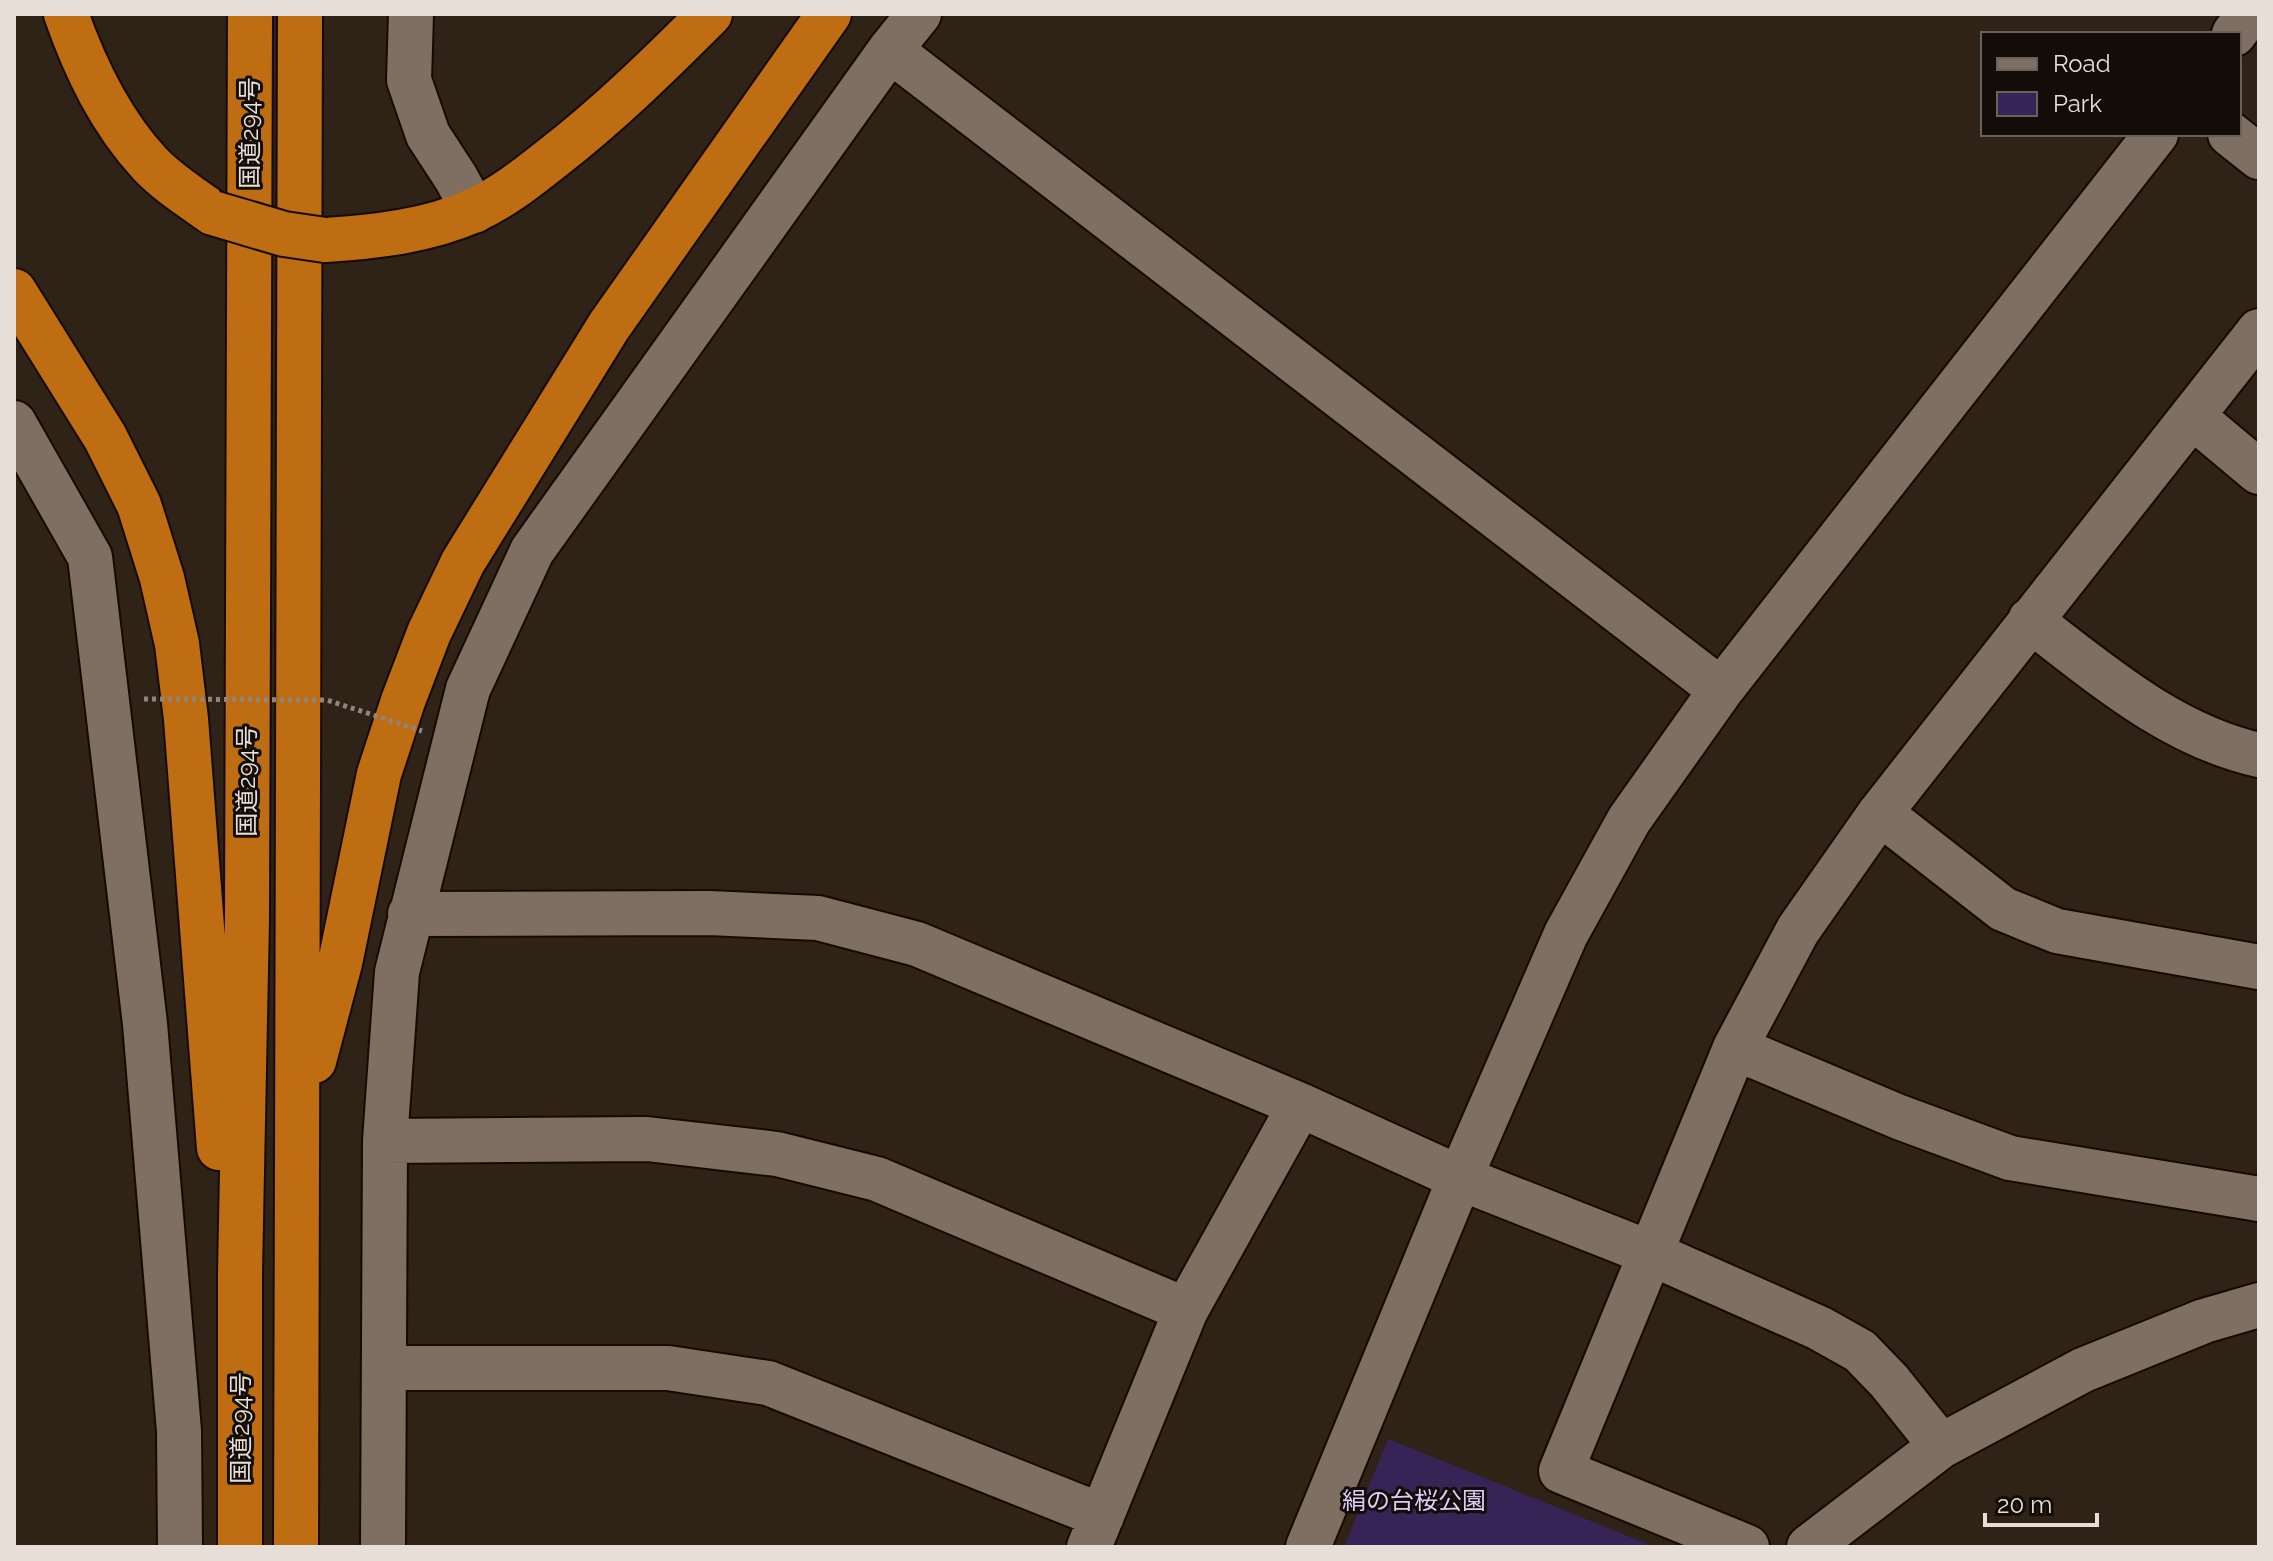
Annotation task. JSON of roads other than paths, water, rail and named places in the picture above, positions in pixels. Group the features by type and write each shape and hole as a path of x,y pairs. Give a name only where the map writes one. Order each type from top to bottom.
{"highway":[{"path":"66,14 80,55 123,131 151,165 213,213 284,234 325,240 379,236 433,224 474,211 518,186 644,80 710,14"},
{"name":"国道294号","path":"240,1547 240,1273 247,918 250,14"},
{"path":"296,1547 300,14"},
{"path":"298,1121 340,963 379,774 429,633 463,562 609,326 829,14"},
{"path":"14,291 105,437 139,505 162,578 177,644 186,719 216,1132 240,1273"}],"street":[{"path":"411,14 409,80 428,135 474,211"},
{"path":"383,1547 385,1141 397,972 468,689 532,551 890,50 919,14"},
{"path":"2236,32 2249,14"},
{"path":"890,50 1721,690"},
{"path":"1308,1547 1460,1178 1566,934 1629,820 1721,690 2154,136"},
{"path":"2233,136 2259,157"},
{"path":"1747,1547 1561,1471 1735,1048 1798,930 1880,813 2259,331"},
{"path":"2192,416 2259,472"},
{"path":"14,423 90,557 145,1024 179,1431 180,1547"},
{"path":"2030,620 2122,691 2186,730 2259,755"},
{"path":"1880,813 2003,909 2057,931 2259,967"},
{"path":"410,914 709,913 818,918 917,944 1300,1105 1460,1178 1650,1253 1819,1328 1860,1351 1889,1381 1941,1446"},
{"path":"1735,1048 1899,1117 2010,1158 2259,1199"},
{"path":"384,1368 668,1368 768,1383 1095,1531 1186,1310 1300,1105"},
{"path":"385,1141 647,1139 777,1154 877,1179 1186,1310"},
{"path":"1809,1547 1941,1446 2083,1370 2204,1321 2259,1305"}],"park label":[{"name":"絹の台桜公園","path":"1414,1500"}]}
